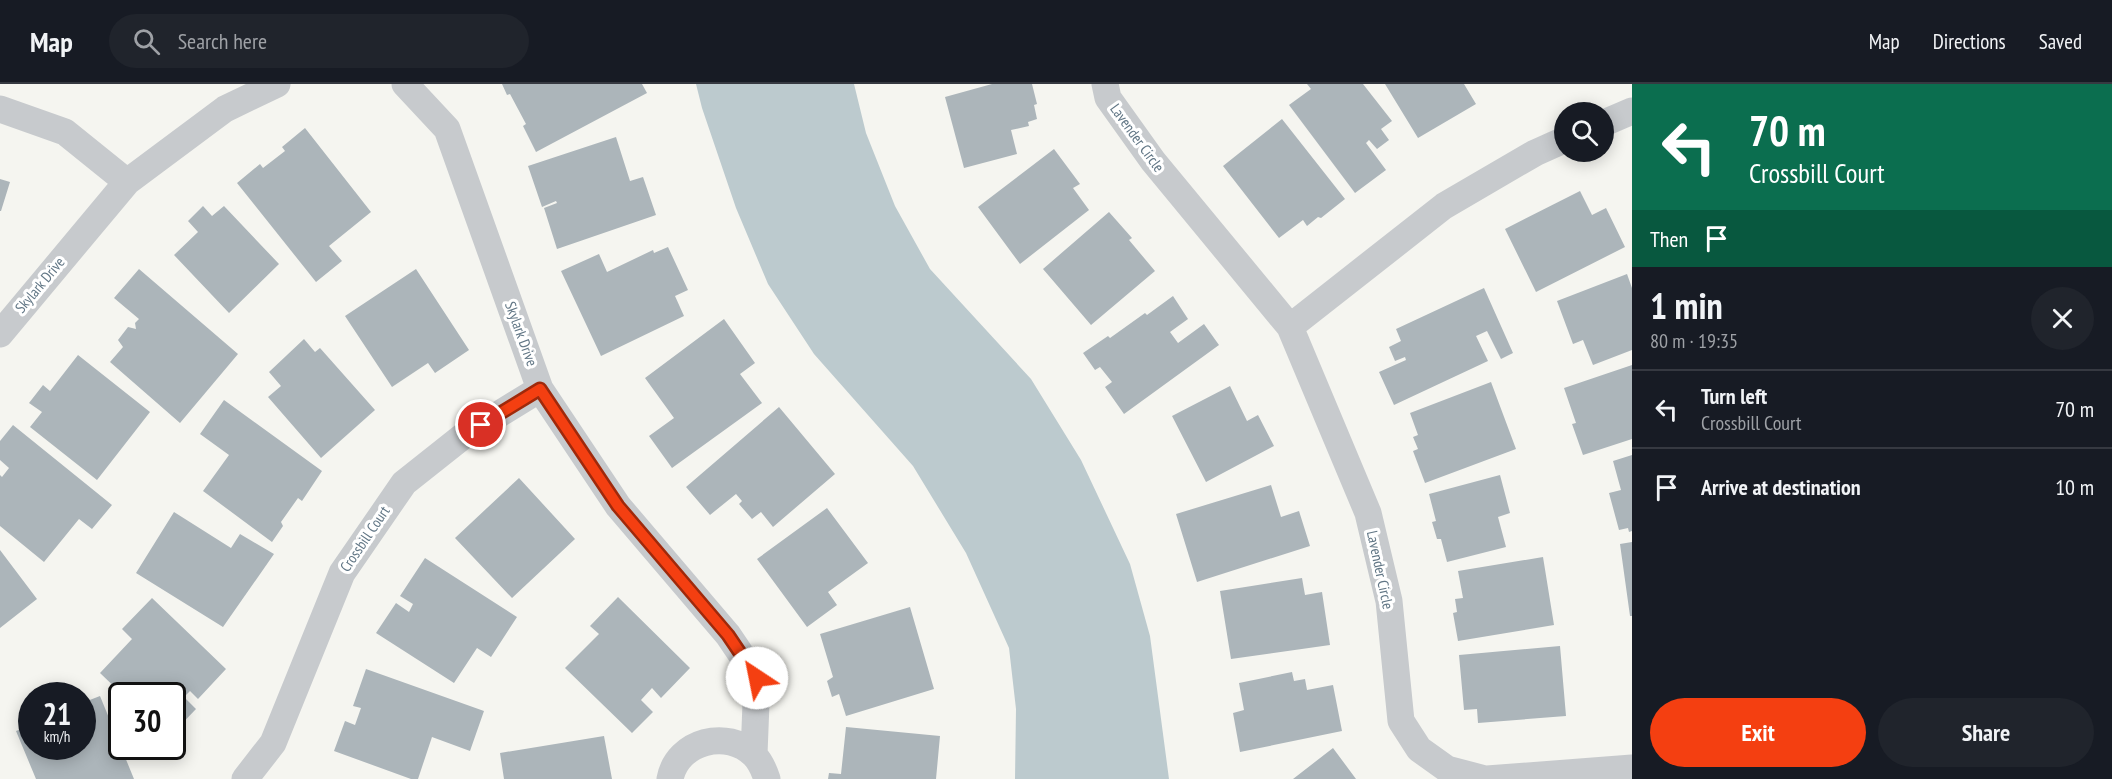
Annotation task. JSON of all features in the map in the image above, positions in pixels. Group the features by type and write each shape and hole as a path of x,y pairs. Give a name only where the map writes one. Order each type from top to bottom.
{"street":[{"name":"Skylark Drive","path":"0,334 127,182 225,109 277,84"},
{"name":"Skylark Drive","path":"405,84 447,129 540,389 618,506 728,635 757,678 754,754 764,768 767,779"},
{"name":"Lavender Circle","path":"1104,84 1108,98 1153,161 1290,327 1368,513 1389,601 1401,721 1419,749 1447,769 1486,779 1632,768"},
{"path":"0,109 64,132 127,182"},
{"path":"1614,120 1631,114"},
{"path":"1290,327 1444,206 1554,145"},
{"name":"Crossbill Court","path":"245,779 273,743 342,573 404,483 462,437 540,389"},
{"path":"670,779 678,760 690,748 706,741 723,740 740,744 754,754"}],"shaded area":[{"path":"696,84 854,84 866,133 895,206 930,269 1031,379 1081,460 1130,564 1150,636 1169,779 1015,779 1016,709 1009,648 966,553 913,466 814,354 768,284 736,208"}],"building":[{"path":"502,84 642,84 647,93 536,152 523,126 526,124"},
{"path":"992,84 1032,84 1037,104 1034,105 1037,119 1028,122 1029,126 1011,130 1017,154 964,168 945,97"},
{"path":"1307,84 1363,84 1392,121 1381,129 1389,140 1377,149 1369,140 1366,143 1386,170 1355,193 1289,105 1311,89"},
{"path":"1385,84 1464,84 1476,104 1418,138"},
{"path":"1282,119 1345,199 1321,218 1318,217 1307,226 1303,220 1279,238 1223,166"},
{"path":"305,128 371,212 329,246 342,261 316,282 237,183 260,164 263,168 285,151 282,147"},
{"path":"616,137 630,181 643,177 656,215 557,249 544,208 557,203 556,201 542,207 528,166"},
{"path":"1054,149 1080,184 1073,188 1089,210 1020,264 978,207"},
{"path":"0,179 10,182 1,211 0,211"},
{"path":"1580,191 1592,215 1606,208 1625,247 1536,292 1505,229"},
{"path":"203,206 212,216 224,206 279,264 229,313 174,255 198,232 188,221"},
{"path":"1109,212 1132,238 1129,240 1155,271 1091,325 1043,269"},
{"path":"668,247 688,290 675,296 684,316 601,356 561,271 599,254 607,272 653,250 654,253"},
{"path":"139,269 238,354 180,423 110,362 123,347 118,340 128,327 136,329 135,323 139,319 114,298"},
{"path":"416,269 469,350 435,373 428,363 392,387 345,316"},
{"path":"1627,274 1632,288 1632,350 1593,365 1583,340 1573,344 1557,301"},
{"path":"1484,288 1513,353 1501,359 1487,331 1476,336 1488,361 1394,405 1379,372 1406,360 1405,357 1395,361 1389,347 1401,341 1396,329"},
{"path":"1173,296 1188,319 1170,332 1178,343 1204,324 1219,345 1124,414 1105,387 1112,382 1100,367 1095,370 1083,353 1108,336 1110,338 1145,313 1147,315"},
{"path":"724,319 755,363 740,374 762,403 672,468 649,436 674,418 645,378"},
{"path":"304,339 315,352 320,348 375,410 321,458 268,397 281,386 269,372"},
{"path":"78,355 150,412 97,480 30,427 42,412 29,403 43,385 50,391"},
{"path":"1632,365 1632,439 1583,455 1572,424 1576,423 1564,388"},
{"path":"1491,382 1516,449 1425,483 1413,451 1418,449 1413,437 1418,435 1410,413"},
{"path":"1230,386 1247,421 1258,415 1274,446 1206,482 1172,416"},
{"path":"224,400 322,471 302,501 298,498 281,522 283,526 272,542 203,491 229,455 200,434"},
{"path":"779,407 835,474 773,527 761,512 752,519 739,504 742,501 736,494 710,515 686,487"},
{"path":"13,425 112,505 92,529 79,519 44,562 0,526 0,475 2,477 9,468 0,460 0,441"},
{"path":"1632,455 1632,531 1629,532 1628,528 1619,530 1609,493 1621,490 1613,461"},
{"path":"1500,475 1510,513 1498,517 1506,547 1447,562 1441,539 1437,539 1432,522 1436,521 1429,494"},
{"path":"519,478 575,539 512,598 455,538"},
{"path":"1271,485 1281,517 1299,511 1310,546 1197,582 1176,514"},
{"path":"827,508 868,563 828,592 837,605 807,627 757,559"},
{"path":"174,512 231,548 240,534 274,554 223,627 136,573"},
{"path":"1632,542 1632,616 1630,616 1620,544"},
{"path":"0,550 37,599 0,628"},
{"path":"1543,557 1554,625 1458,641 1453,613 1457,612 1455,599 1463,598 1458,571"},
{"path":"425,558 517,617 491,657 477,648 454,683 376,633 396,603 409,612 413,604 400,596"},
{"path":"1302,578 1305,595 1322,592 1330,645 1231,659 1220,591"},
{"path":"618,597 690,668 661,698 652,688 641,700 653,712 632,733 565,668 599,634 590,626"},
{"path":"152,598 226,669 198,699 190,691 186,695 186,682 109,682 100,673 132,639 122,629"},
{"path":"910,607 934,689 846,716 839,694 832,697 827,681 833,677 820,634"},
{"path":"1560,646 1566,716 1478,723 1477,709 1464,710 1459,655"},
{"path":"366,669 484,711 470,751 432,737 418,779 411,779 334,751 345,721 355,725 361,708 353,706"},
{"path":"1292,672 1294,681 1305,679 1307,690 1333,685 1342,731 1240,752 1233,713 1244,710 1239,683"},
{"path":"100,696 108,716 108,760 126,760 134,779 36,779 28,760 96,760 96,698"},
{"path":"186,699 196,709 186,719"},
{"path":"846,727 940,736 936,779 828,779 829,773 841,774"},
{"path":"604,736 612,779 504,779 500,753"},
{"path":"1333,748 1356,779 1293,779"}],"route":[{"path":"481,425 540,389 618,506 728,635 757,678"}]}
